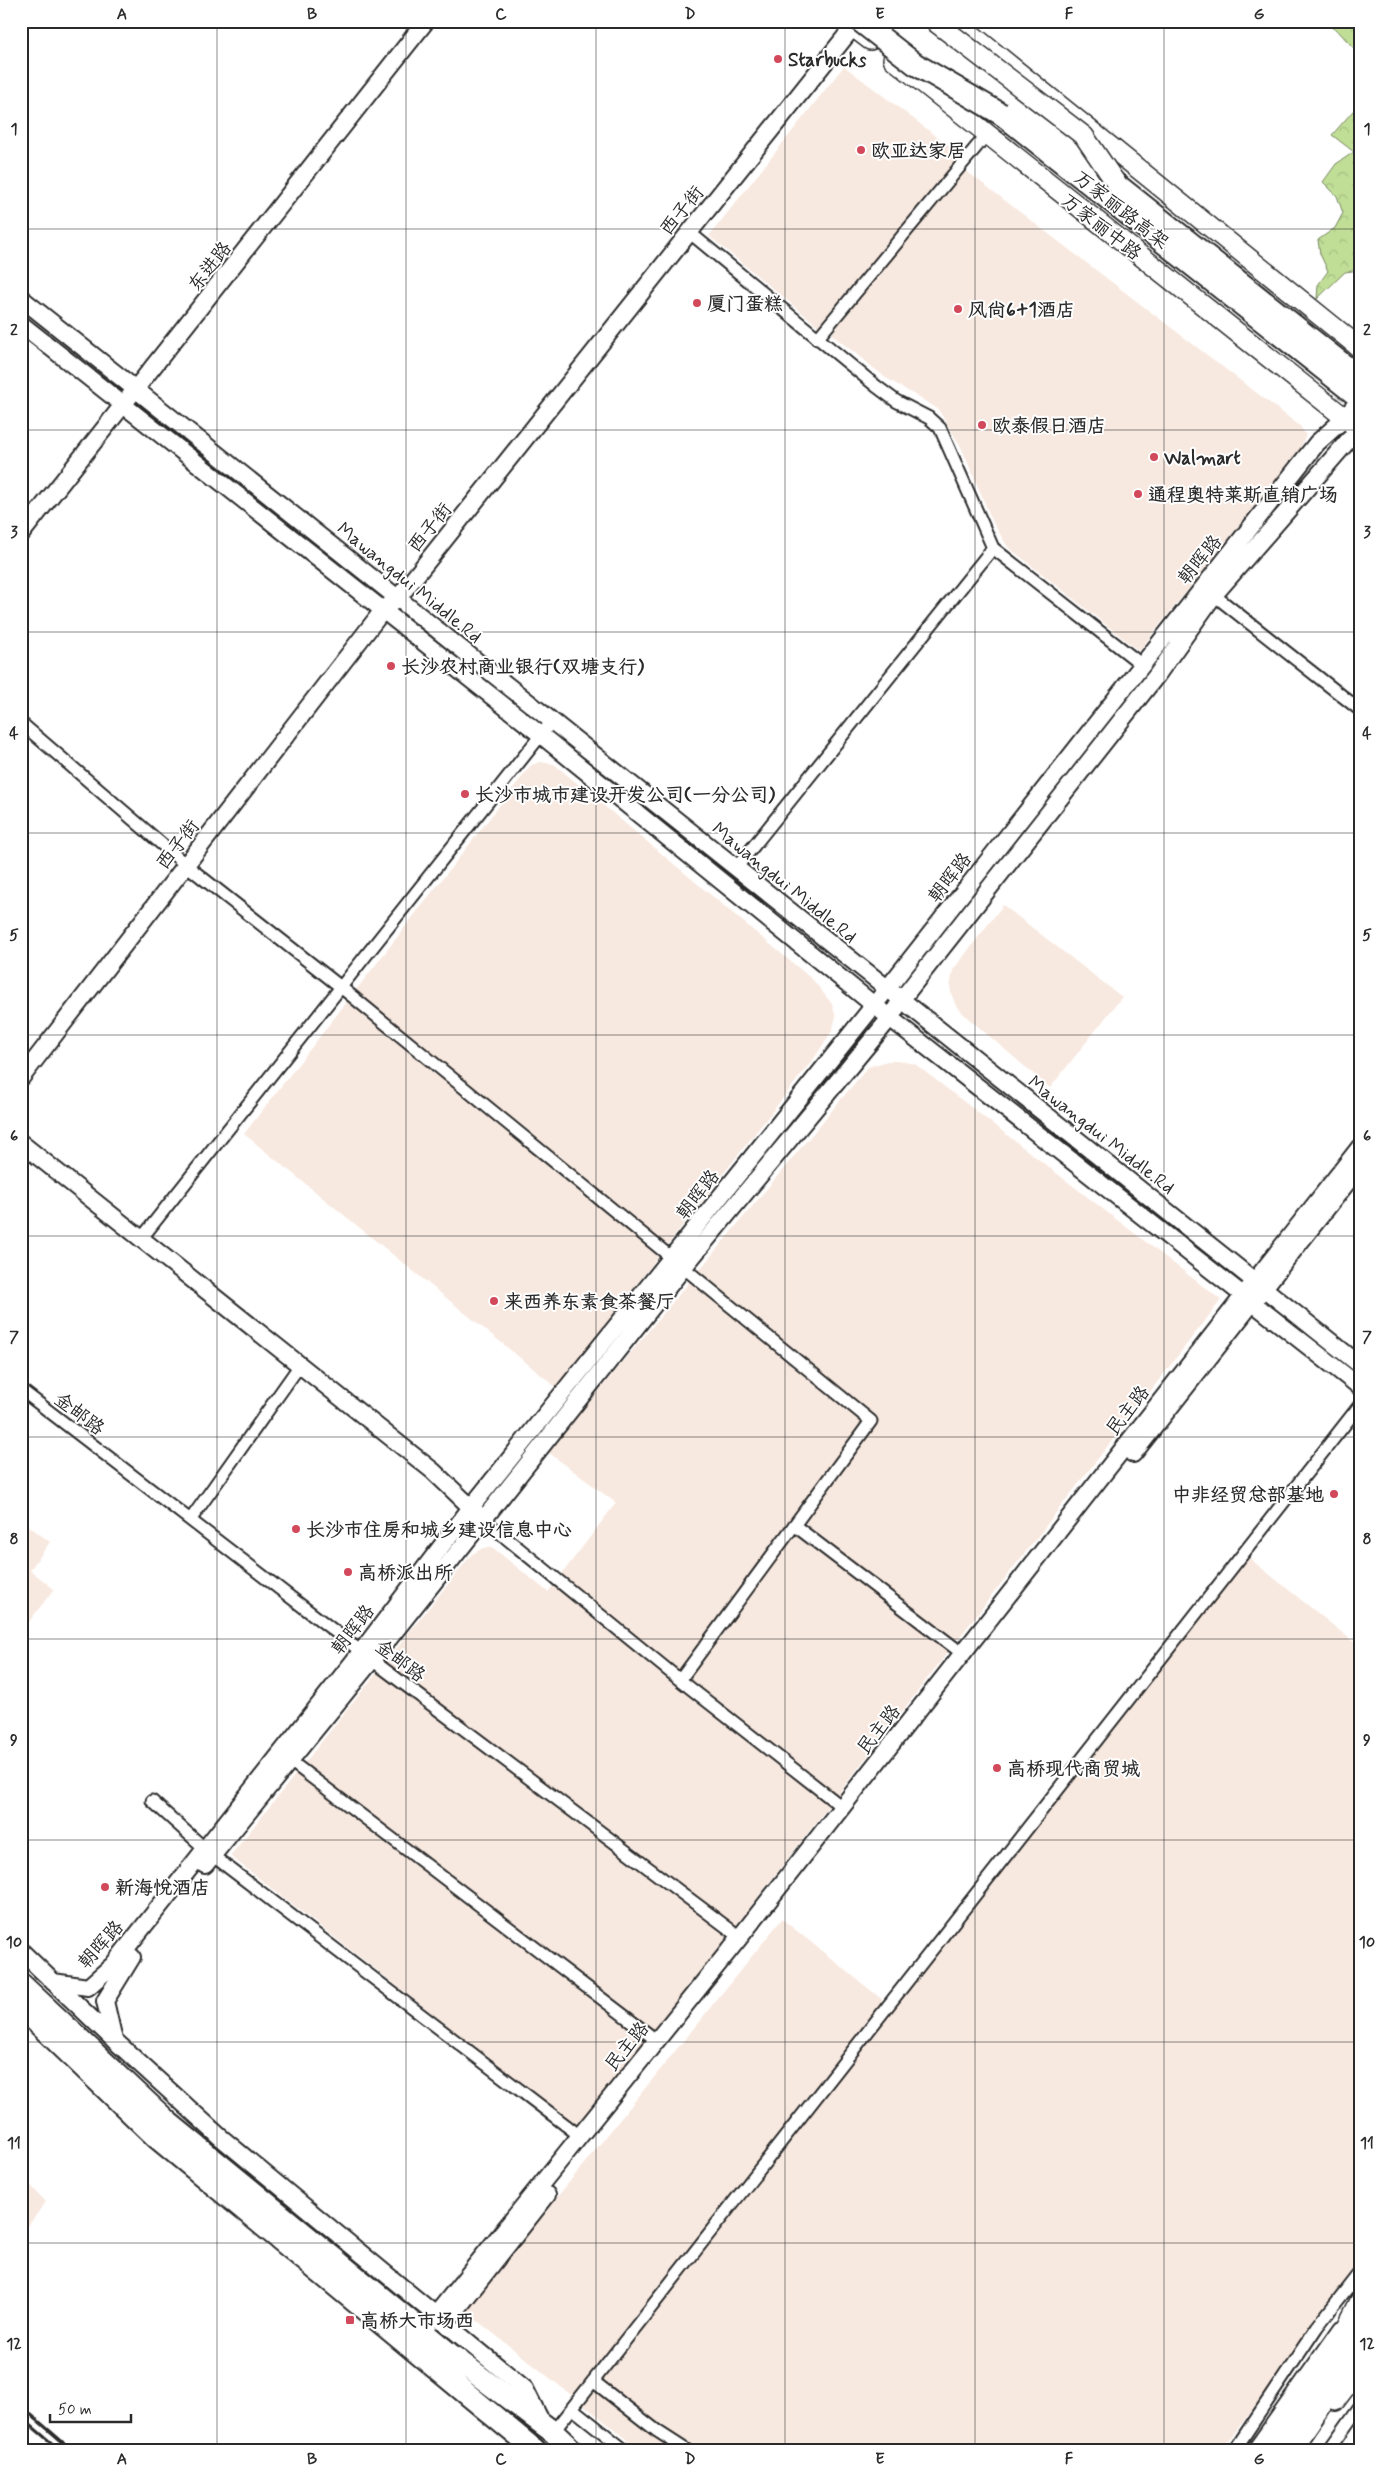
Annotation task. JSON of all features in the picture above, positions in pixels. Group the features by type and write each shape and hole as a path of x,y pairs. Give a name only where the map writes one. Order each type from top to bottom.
{"highway":[{"name":"万家丽路高架","path":"884,21 1360,398"},
{"name":"万家丽路高架","path":"910,21 1360,378"},
{"path":"853,23 915,64 1001,114"},
{"path":"21,1984 169,2123 422,2332 548,2429 573,2451"},
{"path":"21,2007 156,2137 536,2451"},
{"path":"1266,2451 1360,2323"},
{"path":"1289,2451 1360,2348"},
{"path":"548,2429 590,2451"}],"main road":[{"path":"934,21 1084,136 1118,186"},
{"path":"955,21 1360,348"},
{"name":"万家丽中路","path":"853,23 987,134 1356,426"},
{"path":"1320,2375 1360,2300"},
{"path":"1296,2451 1360,2368"}],"street":[{"name":"东进路","path":"21,534 137,390 426,21"},
{"name":"西子街","path":"21,1078 384,610 398,598 853,23"},
{"path":"817,339 987,134"},
{"path":"689,232 817,339 896,401 929,418 940,428 993,548 1141,664"},
{"name":"Mawangdui Middle.Rd","path":"21,298 1360,1365"},
{"name":"Mawangdui Middle.Rd","path":"21,324 541,735 890,1018 1360,1387"},
{"name":"朝晖路","path":"114,2040 105,2000 123,1968 208,1851 289,1760 366,1656 472,1506 677,1263 890,1018 901,1000 1157,675 1214,596 1356,426 1360,398"},
{"name":"朝晖路","path":"53,1982 88,1987 113,1965 366,1656 484,1520 873,1004 1317,443 1356,426"},
{"path":"736,868 993,548"},
{"path":"1214,596 1360,710"},
{"path":"141,1239 552,721"},
{"path":"21,723 186,865 342,988 871,1421 680,1680"},
{"path":"21,1143 433,1471 472,1506 484,1520 680,1680 842,1807"},
{"name":"民主路","path":"422,2332 441,2319 1259,1285 1360,1147"},
{"name":"民主路","path":"1259,1285 1360,1166"},
{"name":"民主路","path":"441,2319 580,2136 1248,1299"},
{"path":"191,1519 300,1365"},
{"name":"金邮路","path":"21,1397 24,1392 191,1519 366,1656 740,1937"},
{"path":"21,1951 114,2040 219,2136 525,2389 548,2429 572,2408 1360,1405"},
{"path":"794,1525 964,1654"},
{"path":"289,1760 656,2040"},
{"path":"152,1801 208,1851 580,2136"},
{"path":"1234,2451 1317,2327 1360,2272"},
{"path":"1253,2451 1360,2300"},
{"path":"1253,2451 1320,2375"},
{"path":"592,2381 657,2431 688,2451"},
{"path":"1328,2451 1360,2406"},
{"path":"572,2408 626,2451"}],"shaded area":[{"path":"844,66 961,155 818,326 709,236"},
{"path":"965,170 1300,426 1306,435 1300,449 1139,651 1008,547 993,523 962,449 938,409 886,378 831,334"},
{"path":"540,762 554,764 813,980 832,1004 836,1017 832,1031 815,1057 556,1387 244,1134 531,765"},
{"path":"1003,905 1122,997 1050,1088 969,1019 956,1006 952,996 950,987 953,970"},
{"path":"887,1061 915,1064 1221,1300 579,2128 230,1856 472,1554 483,1548 492,1547 548,1592 616,1503 548,1452 868,1067"},
{"path":"21,1520 50,1542 30,1570 54,1589 21,1632"},
{"path":"1238,1549 1360,1647 1360,2266 1221,2451 642,2451 465,2311 782,1919 884,2001"},
{"path":"21,2175 46,2202 21,2235"}],"green space":[{"path":"1320,21 1360,21 1360,55 1338,31"},
{"path":"1360,103 1360,270 1345,272 1317,299 1318,285 1328,271 1320,254 1318,240 1335,228 1343,213 1337,196 1323,182 1336,164 1354,152 1332,135"}],"railway":[{"path":"21,2406 73,2451"},
{"path":"21,2417 61,2451"}],"place":[{"name":"Starbucks","path":"778,59"},
{"name":"欧亚达家居","path":"861,150"},
{"name":"厦门蛋糕","path":"697,303"},
{"name":"风尚6+1酒店","path":"958,309"},
{"name":"欧泰假日酒店","path":"982,425"},
{"name":"Walmart","path":"1154,457"},
{"name":"通程奥特莱斯直销广场","path":"1138,494"},
{"name":"长沙农村商业银行(双塘支行)","path":"391,666"},
{"name":"长沙市城市建设开发公司(一分公司)","path":"465,794"},
{"name":"来西养东素食茶餐厅","path":"494,1301"},
{"name":"中非经贸总部基地","path":"1334,1494"},
{"name":"长沙市住房和城乡建设信息中心","path":"296,1529"},
{"name":"高桥派出所","path":"348,1572"},
{"name":"高桥现代商贸城","path":"997,1768"},
{"name":"新海悦酒店","path":"105,1887"},
{"name":"高桥大市场西","path":"350,2320"}]}
